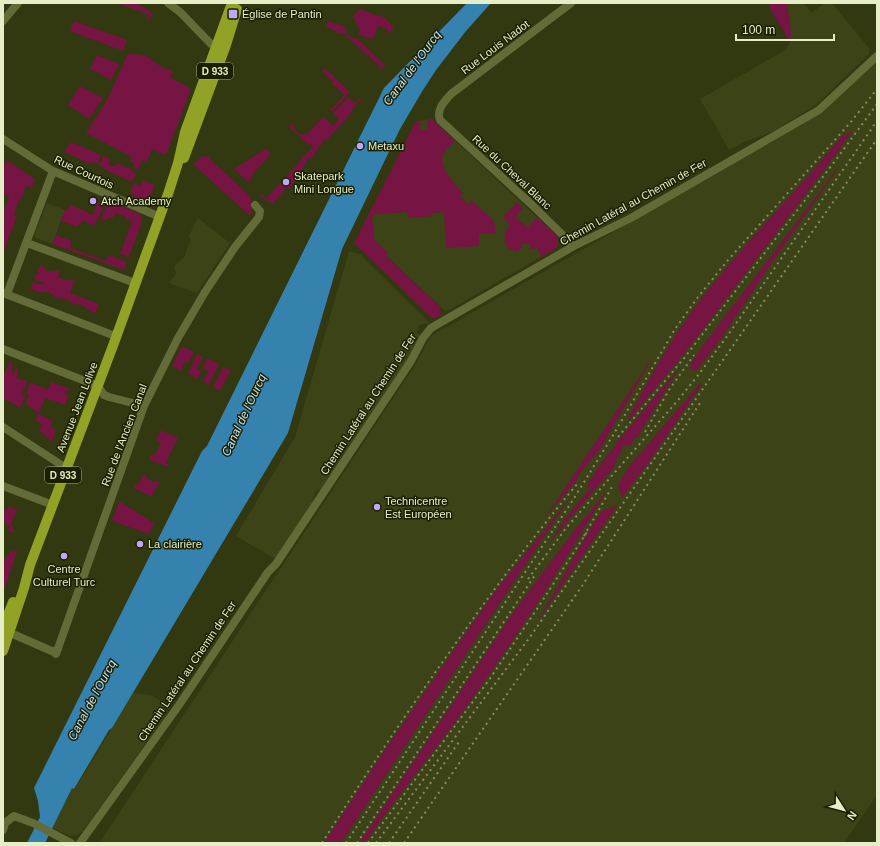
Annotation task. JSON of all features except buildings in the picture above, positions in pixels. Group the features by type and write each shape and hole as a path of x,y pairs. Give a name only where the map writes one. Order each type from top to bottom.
{"main road":[{"name":"Avenue Jean Lolive","path":"3,651 30,566 52,505 98,386 168,194 181,165 220,48 232,3"},
{"name":"Avenue Jean Lolive","path":"220,48 231,30 238,3"},
{"name":"D 933","path":"3,628 19,585 30,566"}],"street":[{"path":"3,21 18,3"},
{"path":"168,3 180,12 211,44 220,48"},
{"name":"Rue Louis Nadot","path":"438,114 444,102 451,94 571,3"},
{"name":"Chemin Latéral au Chemin de Fer","path":"80,843 179,705 268,572 276,564 411,361 423,338 432,328 574,246 631,218 819,110 877,56"},
{"name":"Rue du Cheval Blanc","path":"438,114 440,120 574,246"},
{"name":"Rue Courtois","path":"3,139 54,171 160,217"},
{"path":"54,171 27,243 5,293 116,336"},
{"name":"Rue de l'Ancien Canal","path":"15,636 54,652 57,651 144,406 178,338 205,292 235,247 259,217 260,211 255,205"},
{"path":"27,243 135,283"},
{"path":"3,349 98,386 104,395 144,406"},
{"path":"3,427 66,468"},
{"path":"3,486 52,505"},
{"path":"3,830 5,822 14,816 71,843"}],"shaded area":[{"path":"117,3 136,4 144,7 153,14 147,21 149,15"},
{"path":"769,3 787,3 791,33 789,45 788,39 769,7"},
{"path":"787,3 804,3 811,13 825,3 832,3 869,48 869,54 817,104 774,131 744,142 729,150 700,99 787,49 790,42"},
{"path":"360,9 384,17 394,27 388,34 388,30 378,26 372,41 370,38 358,35 360,29 357,27 358,24 355,23 356,19 352,17"},
{"path":"74,21 127,40 123,51 70,31"},
{"path":"328,21 346,27 344,30 348,32 347,35 357,38 385,65 379,71 378,70 380,67 342,32 340,34 326,26"},
{"path":"128,53 146,56 165,69 166,68 173,72 170,77 191,89 166,155 159,153 157,154 158,151 152,149 147,162 142,160 138,170 133,167 134,163 130,161 132,157 86,133 107,100"},
{"path":"97,55 119,64 111,80 90,69"},
{"path":"877,61 877,795 844,843 99,843 415,365 431,336 822,113"},
{"path":"325,68 348,90 349,93 332,112 330,110 344,95 332,84 333,81 322,71"},
{"path":"80,86 103,98 89,119 68,105"},
{"path":"348,97 355,103 360,98 362,99 326,141 324,140 311,159 308,158 299,176 289,189 287,187 273,204 268,200 267,202 259,195 261,194 266,199 313,146 310,143 308,145 288,126 291,123 299,134 301,133 303,135 304,133 306,135 323,117 333,126 339,119 333,113"},
{"path":"432,119 557,236 558,247 446,312 360,231 416,121"},
{"path":"432,119 455,141 445,151 442,160 448,176 463,193 460,197 468,204 472,201 494,221 496,233 479,234 479,246 446,248 444,212 432,213 432,216 408,218 407,212 375,214 372,217 374,239 388,253 386,256 441,308 439,310 442,315 433,319 354,243 416,121 420,121 420,130 428,129 427,120"},
{"path":"852,131 837,153 688,349 629,420 628,418 662,357 690,313 735,257 842,136"},
{"path":"71,142 101,155 98,164 92,162 91,164 64,152"},
{"path":"265,149 271,153 254,173 249,183 234,169"},
{"path":"103,156 110,159 109,164 111,166 115,166 117,163 133,170 132,172 136,174 132,182 103,169 104,168 99,165"},
{"path":"207,156 250,196 252,207 250,216 194,165 200,157"},
{"path":"847,156 773,261 720,340 696,371 690,369 690,364 704,344"},
{"path":"6,160 35,179 32,188 26,186 21,200 19,200 14,215 17,216 3,254 3,212 9,196 3,194 3,168"},
{"path":"143,180 155,185 149,201 145,203 133,198 134,194 130,193 134,183 140,186"},
{"path":"108,200 140,214 142,221 129,257 120,254 132,221 125,219 126,217 116,213 113,218 108,218 104,221 101,220"},
{"path":"98,201 105,203 95,225 83,221 77,227 61,221 65,210 68,210 70,205 93,215"},
{"path":"517,202 523,208 515,217 528,227 537,217 557,236 558,247 542,257 537,248 530,249 529,243 522,244 522,249 519,249 518,251 508,248 505,240 505,232 510,225 503,217"},
{"path":"47,203 65,210 52,244 36,238 34,234"},
{"path":"198,218 230,243 197,293 169,283 176,274 174,266 184,257 191,238 188,237"},
{"path":"56,235 72,241 70,248 106,261 109,255 127,262 124,270 52,244"},
{"path":"349,251 360,254 430,323 419,325 417,333 421,335 410,358 328,482 320,490 316,491 309,511 277,560 236,536 295,437"},
{"path":"40,265 46,268 45,270 53,272 57,270 60,271 58,277 69,281 70,279 75,280 70,293 99,304 96,312 94,313 78,304 76,305 71,303 71,301 54,297 54,295 45,291 43,293 30,289 33,282 43,285 44,283 34,279 36,274 38,275 39,272 37,271"},
{"path":"182,346 194,352 189,362 185,362 181,371 172,366"},
{"path":"197,354 203,357 197,368 201,371 198,379 188,374"},
{"path":"654,355 599,451 579,474 577,480 546,516"},
{"path":"11,357 10,363 13,364 11,372 14,373 16,368 19,369 16,378 27,381 22,394 25,396 20,408 3,398 3,377"},
{"path":"207,358 219,364 209,385 203,382 208,371 203,368"},
{"path":"223,367 231,370 220,391 213,387"},
{"path":"680,367 637,438 635,438 630,446 626,445 623,447 612,470 549,543 564,520 590,488 587,485 616,443"},
{"path":"30,382 48,390 51,382 71,389 70,391 66,390 65,393 69,395 65,405 45,398 39,414 25,403 29,394 26,393"},
{"path":"700,383 702,384 649,462 622,498 618,485 628,468"},
{"path":"39,414 53,421 50,426 56,430 52,442 39,430 42,425 35,420"},
{"path":"161,430 178,438 166,462 169,464 167,466 149,460 152,454 155,455 161,443 156,440"},
{"path":"144,474 147,476 146,478 154,482 156,480 159,482 152,497 134,488 135,484 138,485"},
{"path":"607,490 552,580 514,638 454,724 365,843 359,843 512,614 573,532"},
{"path":"569,499 341,843 324,843 384,751 492,595"},
{"path":"119,501 154,523 149,534 112,521"},
{"path":"8,506 17,510 11,524 15,532 11,533 8,529 10,526 7,526 3,520 3,508 7,510"},
{"path":"617,506 537,622 596,519 603,510"},
{"path":"12,550 17,552 5,588 3,587 3,561"},
{"path":"133,693 151,695 164,703 166,711 164,718 83,831 78,835 70,836 52,828 72,788 75,789"}],"water":[{"name":"Canal de l'Ourcq","path":"467,3 491,3 466,31 436,70 423,90 400,129 342,249 288,433 112,728 109,730 74,789 72,788 45,843 27,843 40,817 38,801 34,788 202,451 207,446 384,88"}],"railway":[{"path":"346,843 571,503 612,437 675,329 698,297 728,260 850,123 877,89"},
{"path":"618,437 685,357 877,104"},
{"path":"528,579 567,527 699,374 728,335 877,121"},
{"path":"376,843 530,637 877,139"},
{"path":"645,432 669,390 694,355"},
{"path":"404,843 582,586 700,403"},
{"path":"322,843 398,726 430,680 494,590 578,483"},
{"path":"584,536 612,487"},
{"path":"368,843 489,680 587,532"},
{"path":"357,843 535,575"},
{"path":"389,843 459,742"}],"place":[{"name":"Église de Pantin","path":"233,14"},
{"name":"Metaxu","path":"360,146"},
{"name":"Skatepark Mini Longue","path":"286,182"},
{"name":"Atch Academy","path":"93,201"},
{"name":"Technicentre Est Européen","path":"377,507"},
{"name":"La clairière","path":"140,544"},
{"name":"Centre Culturel Turc","path":"64,556"}]}
